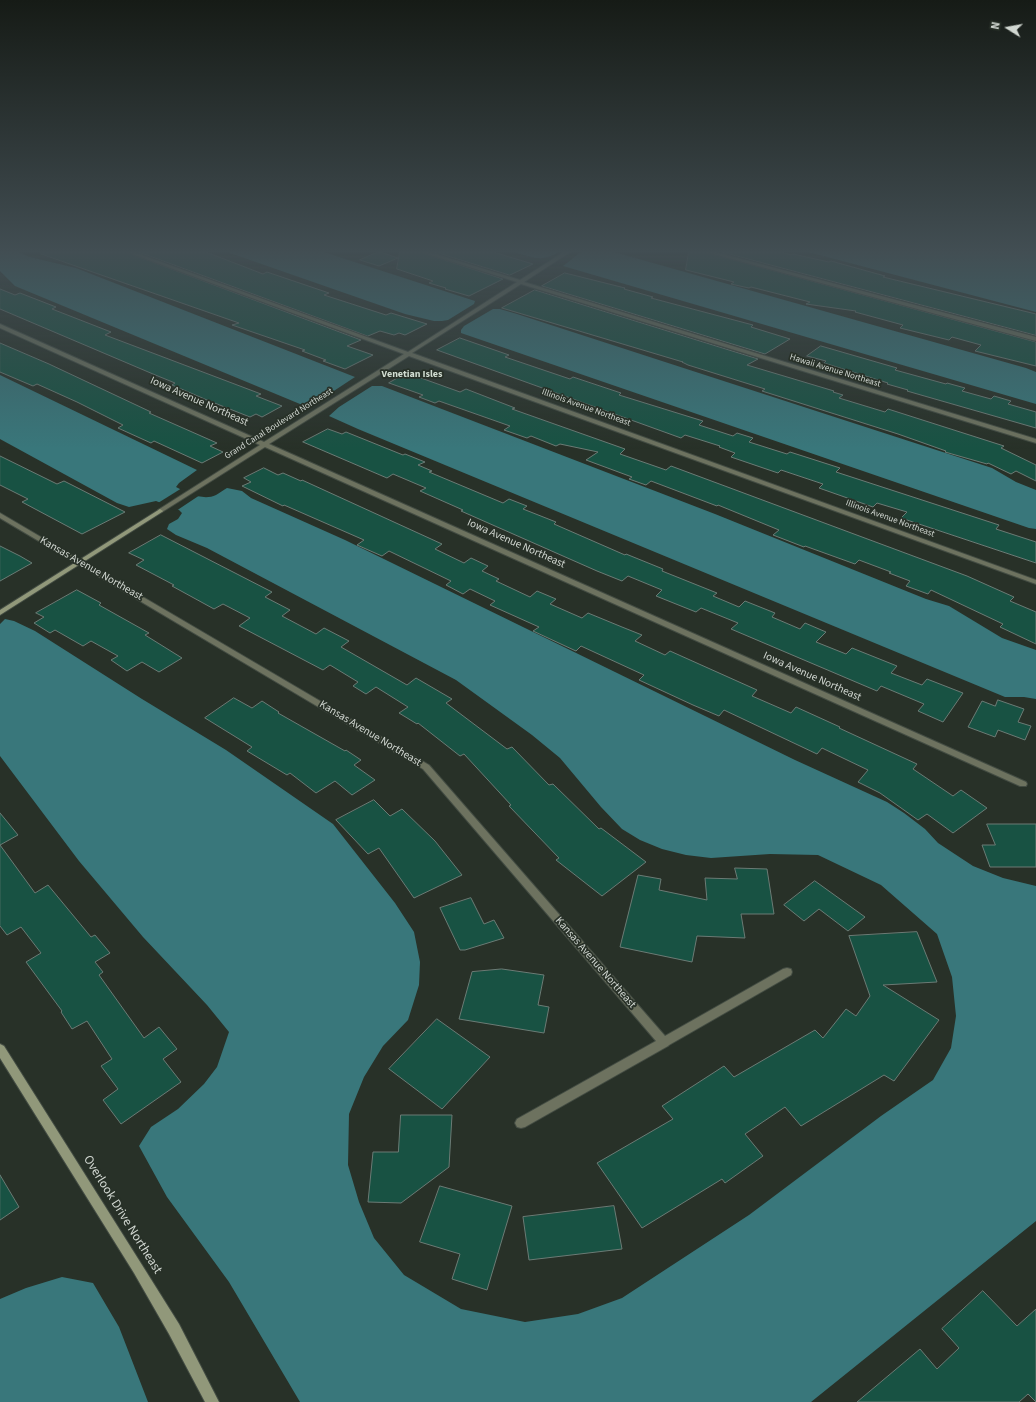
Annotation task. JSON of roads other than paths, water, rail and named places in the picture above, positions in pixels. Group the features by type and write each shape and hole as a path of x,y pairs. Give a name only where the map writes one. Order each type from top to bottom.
{"street":[{"name":"Illinois Avenue Northeast","path":"310,317 1036,582"},
{"name":"Grand Canal Boulevard Northeast","path":"0,613 465,317"},
{"name":"Hawaii Avenue Northeast","path":"632,317 1036,441"},
{"path":"952,317 1036,340"},
{"name":"Iowa Avenue Northeast","path":"0,326 1023,784"},
{"name":"Kansas Avenue Northeast","path":"0,515 426,767 664,1043"},
{"path":"521,1123 787,972"},
{"name":"Overlook Drive Northeast","path":"0,1048 150,1289 174,1330 212,1402"}],"water":[{"path":"91,317 203,317 355,377 314,404 300,404"},
{"path":"419,317 452,317 448,320 434,321"},
{"path":"479,317 528,317 992,468 1016,482 1036,490 1036,529 1029,528 461,333 464,326"},
{"path":"739,317 846,317 1026,368 1036,372 1036,404"},
{"path":"0,375 197,470 179,483 176,487 201,497 211,497 227,488 242,491 251,498 345,540 795,760 887,802 925,829 938,843 973,866 1003,878 1036,886 1036,1221 811,1402 300,1402 229,1282 167,1197 139,1146 151,1127 178,1109 204,1084 217,1067 229,1032 207,1005 143,937 79,861 0,756 0,624 5,619 14,621 35,631 226,750 333,824 395,903 414,932 420,962 419,985 408,1020 383,1046 364,1077 349,1114 348,1165 359,1202 374,1238 404,1275 461,1309 525,1322 578,1314 622,1298 749,1215 881,1116 933,1080 951,1048 956,1016 952,977 937,934 881,885 818,855 770,854 711,858 686,855 662,849 640,840 622,829 601,807 560,758 532,735 456,680 207,548 176,535 167,529 169,524 178,519 182,513 179,510 156,501 129,507 117,503 0,439"},
{"path":"372,386 382,386 715,514 926,599 949,606 1002,638 1036,650 1036,699 1024,697 1005,697 329,416 339,407"},
{"path":"62,1277 93,1283 119,1327 148,1402 0,1402 0,1299 26,1288"}],"district":[{"name":"Venetian Isles","path":"412,375"}]}
